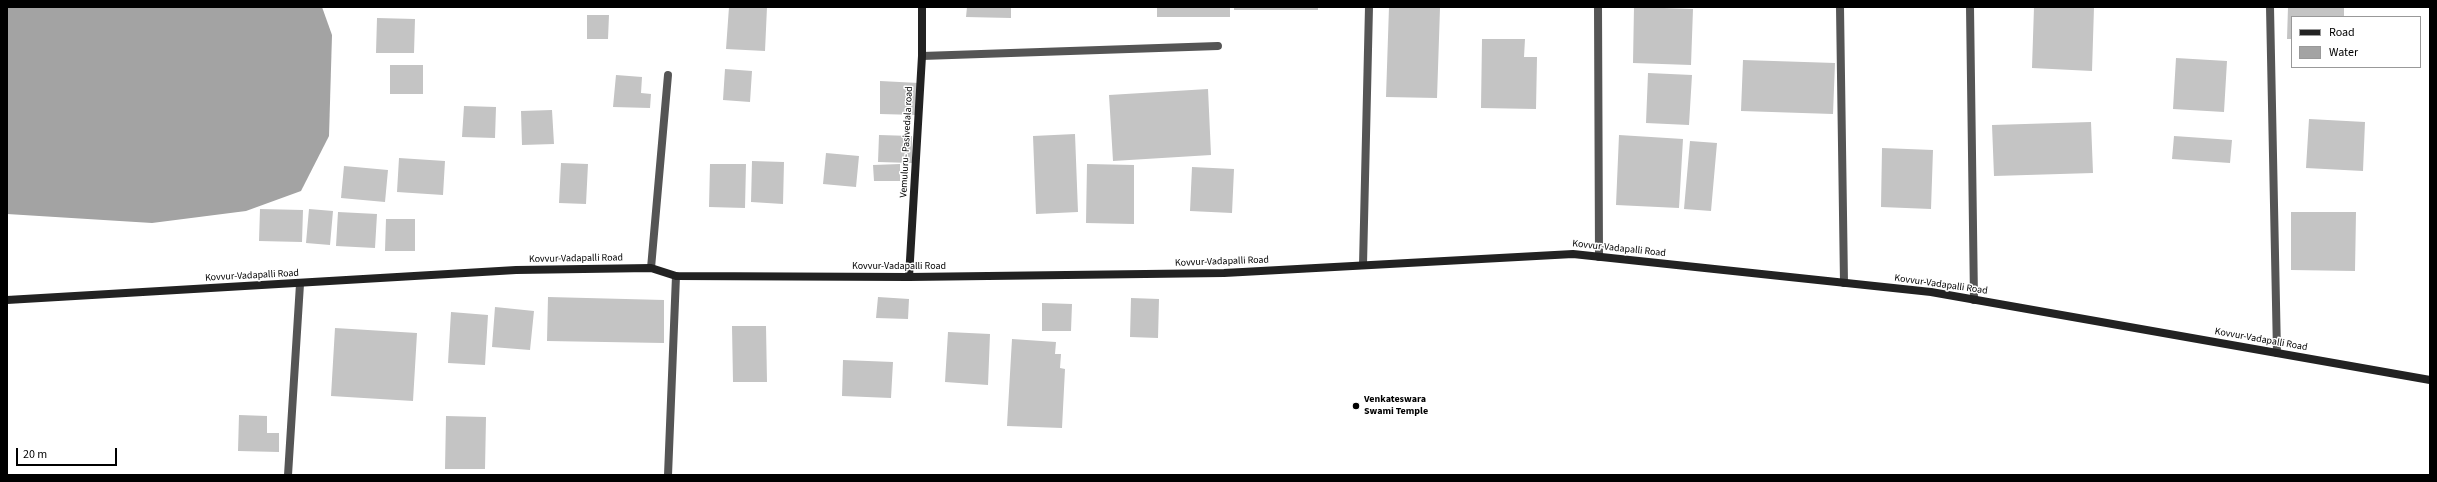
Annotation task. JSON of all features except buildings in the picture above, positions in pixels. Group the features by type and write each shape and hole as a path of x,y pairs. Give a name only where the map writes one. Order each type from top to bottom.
{"main road":[{"name":"Vemuluru- Pasivedala road","path":"909,277 922,56 922,7"},
{"name":"Kovvur-Vadapalli Road","path":"7,300 300,284 516,270 651,268 676,276 909,277 1224,273 1573,254 1931,292 2430,380"}],"street":[{"path":"1364,265 1369,7"},
{"path":"1598,7 1599,257"},
{"path":"1840,7 1844,283"},
{"path":"1970,7 1974,300"},
{"path":"2270,7 2277,353"},
{"path":"922,56 1218,46"},
{"path":"651,268 668,75"},
{"path":"668,475 676,276"},
{"path":"288,475 300,284"}],"water":[{"path":"7,7 322,7 332,35 329,136 301,191 246,211 152,223 7,214"}],"place":[{"name":"Venkateswara Swami Temple","path":"1356,406"}]}
